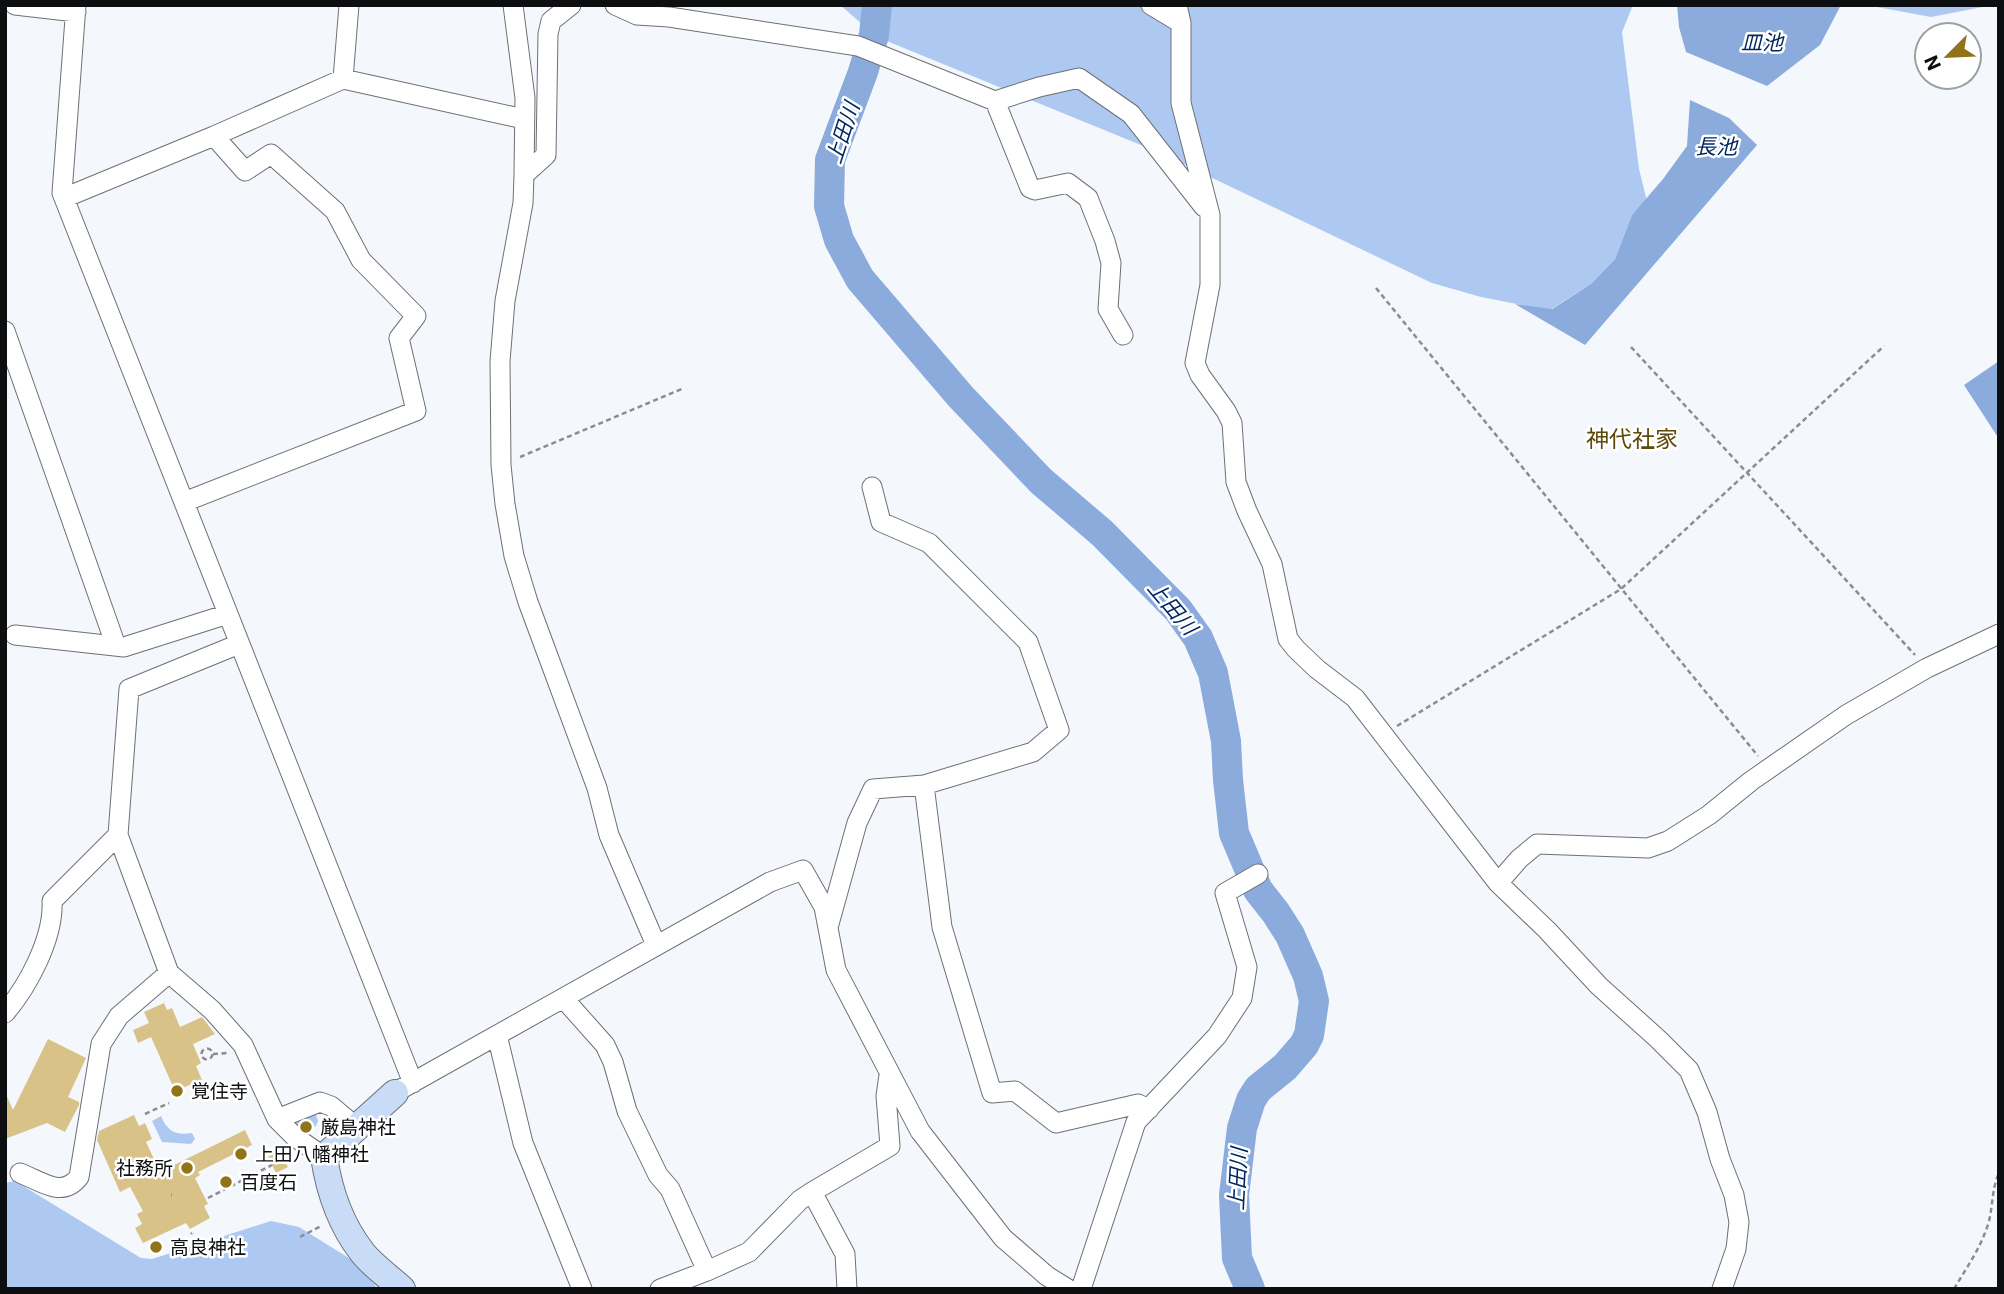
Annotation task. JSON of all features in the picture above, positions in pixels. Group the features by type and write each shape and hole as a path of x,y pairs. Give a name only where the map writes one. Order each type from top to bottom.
{"street":[{"path":"15,5 76,8 62,192 228,614 404,1088"},
{"path":"343,79 349,5"},
{"path":"513,5 525,98 524,175 523,203 505,300 500,361 501,465 505,503 514,556 528,602 597,789 609,835 656,945"},
{"path":"524,175 546,155 548,34 551,21 571,5"},
{"path":"615,5 636,15 669,17 858,46 995,101 1079,78 1131,114 1210,215"},
{"path":"1151,5 1179,14 1181,103 1210,215 1210,285 1195,363 1232,423 1236,482 1272,564 1288,639 1317,669 1355,698 1498,883 1599,986 1689,1070 1707,1112 1740,1222 1736,1249 1722,1289"},
{"path":"64,198 343,79 524,119"},
{"path":"995,101 1030,188 1035,190 1068,183 1088,198 1111,263 1108,309 1123,335"},
{"path":"184,502 416,411 399,338 416,316 361,260 335,211 271,154 245,171 214,136"},
{"path":"5,331 116,646"},
{"path":"828,928 857,823 873,789 924,785 1033,752 1059,730 1028,642 929,543 881,522 872,487"},
{"path":"15,635 124,647 228,614"},
{"path":"1498,883 1519,859 1537,844 1647,848 1668,841 1709,815 1846,715 1927,668 1999,634"},
{"path":"239,644 129,689 118,835 169,973 212,1010 243,1045 277,1119 295,1137 324,1157 328,1183 352,1236 363,1253 401,1289"},
{"path":"924,785 942,927 992,1093 1015,1091 1056,1123 1138,1104 1149,1108"},
{"path":"5,1013 38,962 53,915 52,901 118,835"},
{"path":"324,1157 404,1088 770,882 803,870 824,907 836,970 919,1131 1003,1238 1047,1276 1068,1289"},
{"path":"1081,1289 1136,1122 1217,1036 1242,998 1247,967 1224,893 1258,873"},
{"path":"20,1173 63,1190 73,1185 79,1177 102,1044 119,1016 169,973"},
{"path":"564,999 606,1045 627,1111 658,1175 670,1189 707,1271"},
{"path":"498,1035 523,1143 582,1289"},
{"path":"660,1289 684,1284 749,1252 800,1199 890,1146 886,1096 889,1075"},
{"path":"277,1119 320,1102 331,1106 356,1127"},
{"path":"812,1192 845,1254 848,1289"}],"path":[{"path":"1376,288 1769,769"},
{"path":"1382,735 1621,589 1884,346"},
{"path":"1631,348 1927,668"},
{"path":"501,465 684,388"},
{"path":"213,1054 230,1053"},
{"path":"145,1114 169,1103"},
{"path":"208,1198 272,1165"},
{"path":"1954,1289 1982,1241 1990,1217 1994,1184 1999,1173"},
{"path":"300,1237 331,1222"}],"shaded area":[{"path":"840,5 1633,5 1622,32 1639,169 1647,201 1632,215 1615,259 1591,284 1551,309 1481,297 1432,283 1158,152 877,37"},
{"path":"1866,5 1993,5 1931,17"},
{"path":"315,1111 318,1121 316,1126 304,1131 295,1128 289,1120"},
{"path":"161,1116 173,1131 181,1134 192,1133 195,1139 191,1144 162,1142 152,1121"},
{"path":"15,1181 141,1258 152,1259 271,1221 299,1227 357,1263 378,1289 5,1289 5,1183"}],"water":[{"name":"皿池","path":"1677,5 1841,5 1820,45 1767,86 1686,52 1679,27"},
{"name":"長池","path":"1690,100 1729,118 1757,145 1585,345 1515,304 1552,309 1591,284 1615,259 1632,215 1687,146"},
{"path":"1999,361 1999,439 1964,385"}],"building":[{"path":"164,1003 167,1010 172,1008 180,1027 202,1017 215,1034 193,1044 201,1063 196,1066 202,1080 175,1091 151,1037 138,1043 133,1030 149,1023 144,1012"},
{"path":"48,1039 86,1058 68,1097 79,1102 79,1105 65,1132 47,1123 5,1139 5,1092 13,1110"},
{"path":"134,1115 139,1126 145,1123 152,1139 146,1142 160,1172 245,1130 252,1145 198,1172 200,1175 195,1178 208,1204 204,1206 210,1218 190,1229 186,1223 143,1243 135,1228 142,1224 137,1214 143,1211 130,1187 120,1192 97,1140 99,1131"},
{"path":"280,1151 288,1167 276,1173 268,1157"}],"waterway":[{"name":"上田川","path":"877,5 874,35 863,72 830,160 829,206 839,240 860,279 961,397 1041,481 1102,533 1178,610 1198,638 1213,673 1226,741 1234,833 1258,890 1290,935 1308,976 1314,1001 1309,1035 1285,1067 1258,1089 1251,1100 1242,1128 1234,1195 1237,1258 1250,1289"}],"place":[{"name":"覚住寺","path":"177,1091"},
{"name":"厳島神社","path":"306,1127"},
{"name":"上田八幡神社","path":"241,1154"},
{"name":"社務所","path":"187,1168"},
{"name":"百度石","path":"226,1182"},
{"name":"高良神社","path":"156,1247"}],"district":[{"name":"神代社家","path":"1632,439"}]}
